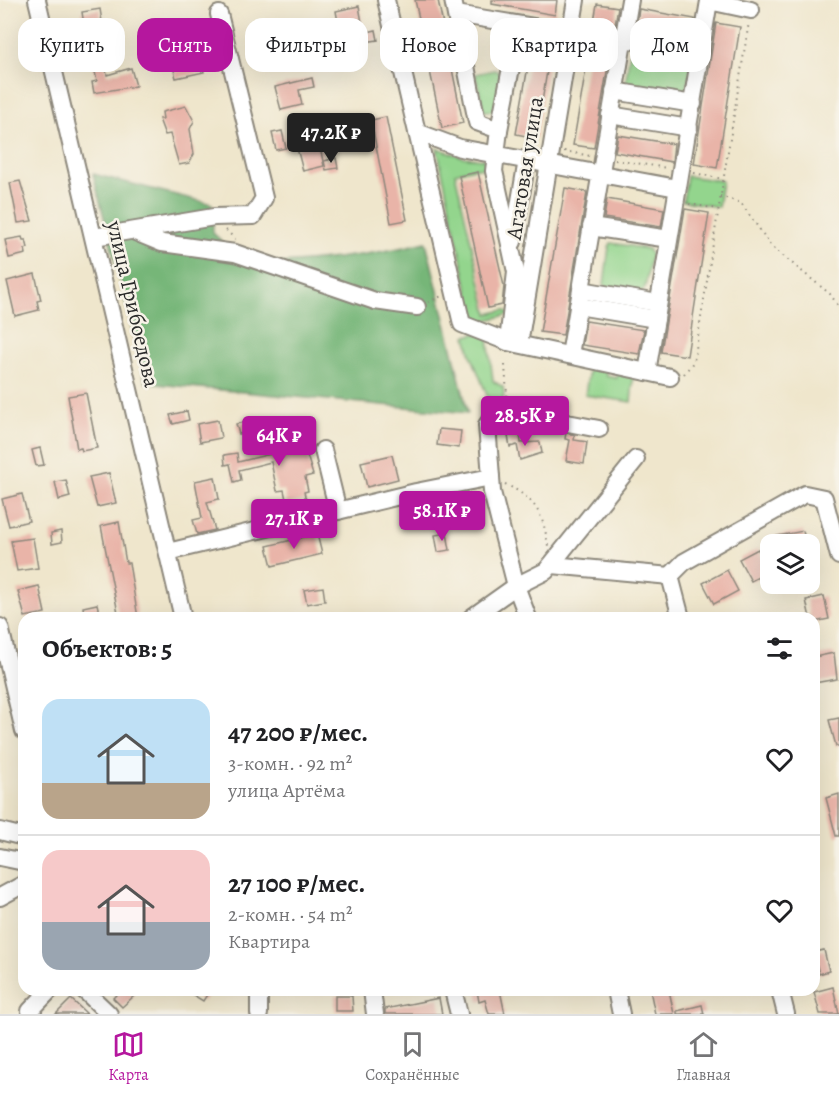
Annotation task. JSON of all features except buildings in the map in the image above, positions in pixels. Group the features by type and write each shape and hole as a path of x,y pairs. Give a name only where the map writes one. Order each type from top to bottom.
{"street":[{"name":"улица Грибоедова","path":"37,0 182,612"},
{"path":"386,0 462,324 514,343 670,376"},
{"name":"Агатовая улица","path":"573,18 576,0"},
{"path":"570,355 630,0"},
{"path":"703,18 704,1 751,10"},
{"path":"492,18 455,7 477,122 499,130"},
{"path":"94,237 214,217 253,216 264,198 219,14"},
{"path":"623,39 630,40"},
{"path":"510,72 494,171 516,272 514,343"},
{"name":"Агатовая улица","path":"514,343 563,72"},
{"path":"647,372 698,72"},
{"path":"614,91 693,104"},
{"path":"610,115 689,128"},
{"path":"417,132 460,148 495,155 526,160 549,156 602,166 676,195"},
{"path":"512,253 526,160"},
{"path":"591,227 669,239"},
{"path":"132,231 162,243 235,253 375,301 417,307"},
{"path":"580,298 657,311"},
{"path":"526,612 516,586 492,492 487,425 492,417 499,413 510,412 599,429"},
{"path":"323,450 338,511"},
{"path":"479,612 516,586 546,571 636,459"},
{"path":"168,552 491,477"},
{"path":"670,576 684,562 806,494 824,498 839,556"},
{"path":"552,565 670,576"},
{"path":"670,576 679,612"},
{"path":"0,627 18,705"},
{"path":"0,831 18,836"},
{"path":"0,857 18,858"},
{"path":"0,897 18,887"},
{"path":"30,1011 44,996"},
{"path":"90,996 109,1014"},
{"path":"259,996 260,1014"},
{"path":"373,996 375,1014"},
{"path":"454,996 459,1014"},
{"path":"617,996 621,1014"},
{"path":"782,996 786,1014"}],"path":[{"path":"670,376 679,377 687,372 694,361 751,10"},
{"path":"549,156 602,166 682,171 723,179"},
{"path":"676,195 718,209"},
{"path":"720,196 741,202 772,247 830,294 839,307"},
{"path":"214,217 238,242"},
{"path":"417,307 453,290"},
{"path":"499,413 507,395 505,365"},
{"path":"491,477 522,492 544,518 552,565"}],"green space":[{"path":"630,52 630,72 691,72 685,96 625,85"},
{"path":"490,71 502,73 496,111 484,111 475,74"},
{"path":"437,148 463,157 484,159 487,169 475,168 455,173 488,314 505,310 511,314 475,323"},
{"path":"93,174 212,204 213,233 247,265 337,258 382,252 426,242 468,413 146,383"},
{"path":"687,176 722,181 718,207 683,201"},
{"path":"611,243 648,249 651,255 645,288 637,295 608,291 604,284"},
{"path":"478,333 488,338 493,381 503,387 503,401 494,413 466,336"},
{"path":"590,363 606,367 606,376 617,378 618,368 634,371 631,402 585,395"}]}
